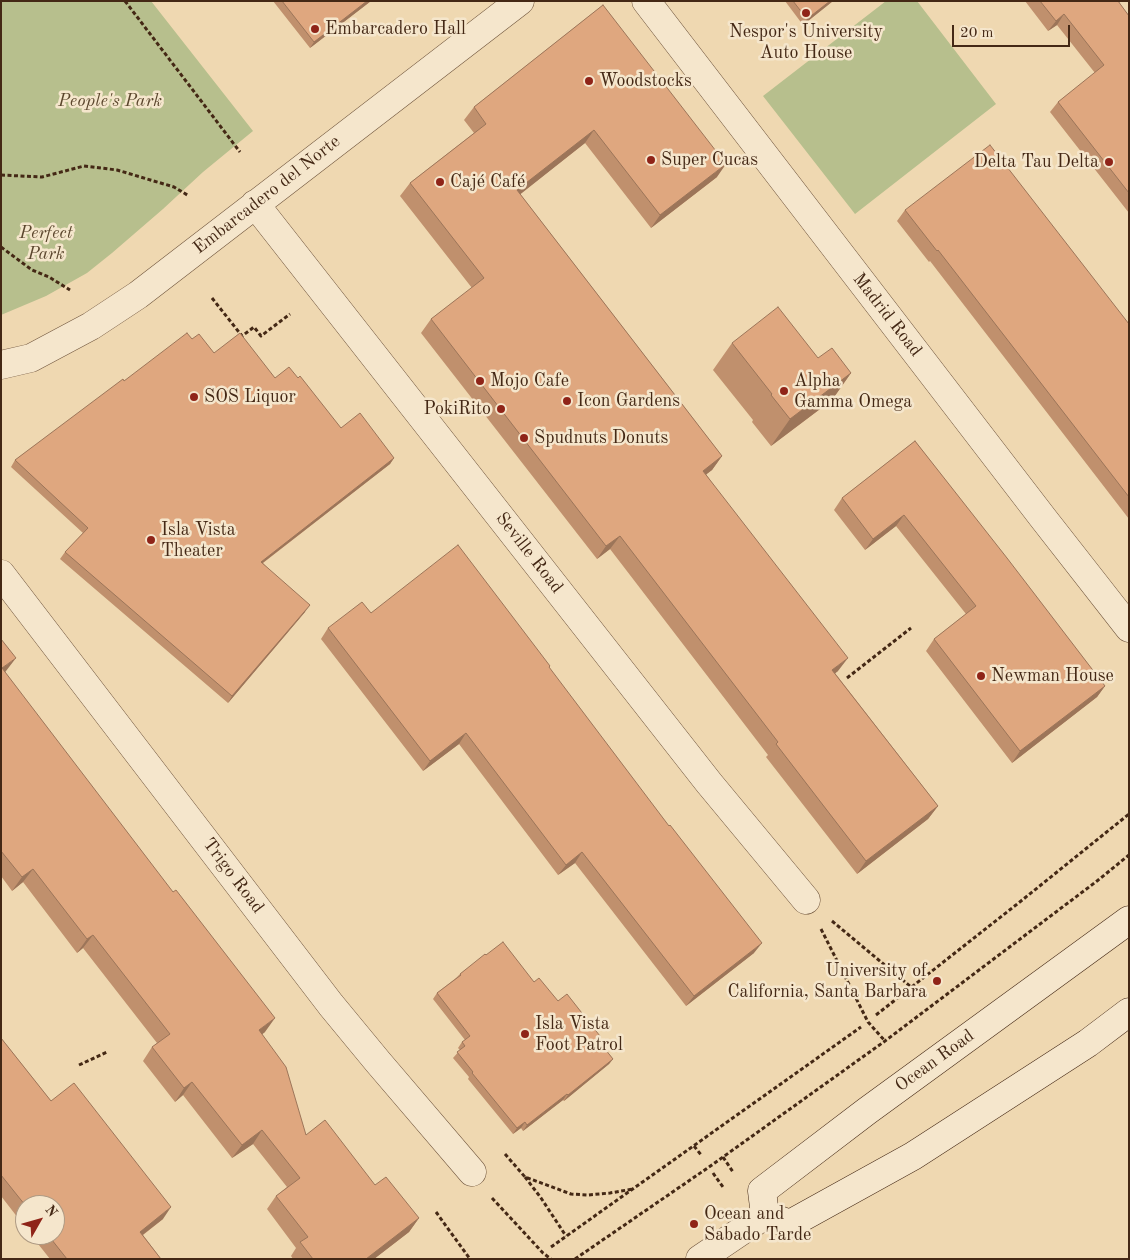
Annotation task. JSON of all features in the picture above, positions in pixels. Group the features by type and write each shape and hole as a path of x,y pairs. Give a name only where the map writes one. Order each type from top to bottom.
{"street":[{"name":"Embarcadero del Norte","path":"1,365 31,358 90,326 138,294 520,1"},
{"name":"Madrid Road","path":"646,1 1129,628"},
{"name":"Seville Road","path":"255,204 709,783 806,900"},
{"name":"Trigo Road","path":"1,574 331,1005 472,1172"},
{"name":"Ocean Road","path":"765,1215 762,1191 867,1111 1129,920"},
{"path":"700,1259 765,1215 790,1224 904,1160 1088,1042 1129,1012"}],"path":[{"path":"125,1 240,152"},
{"path":"1,175 42,177 84,166 117,170 174,187 189,196"},
{"path":"1,247 32,270 49,277 70,290"},
{"path":"212,298 247,343"},
{"path":"242,336 254,326 261,336 290,314"},
{"path":"847,678 911,628"},
{"path":"876,1015 1129,814"},
{"path":"575,1259 885,1041 1129,855"},
{"path":"806,900 911,987"},
{"path":"806,900 868,1022 885,1041"},
{"path":"551,1248 862,1027"},
{"path":"79,1065 107,1052"},
{"path":"694,1146 702,1156"},
{"path":"505,1154 542,1198 566,1236"},
{"path":"723,1156 738,1178"},
{"path":"472,1172 487,1192 542,1254 551,1259"},
{"path":"713,1173 723,1187"},
{"path":"524,1176 571,1194 610,1193 635,1188"},
{"path":"436,1212 470,1259"}],"green space":[{"name":"People's Park","path":"1,1 151,1 253,131 87,273 46,296 1,315"},
{"path":"886,1 917,1 996,104 855,214 763,96"}],"building":[{"name":"Embarcadero Hall","path":"282,1 367,1 314,42"},
{"path":"793,1 830,1 807,19"},
{"path":"1040,1 1118,1 1129,16 1129,193 1058,102 1104,65 1064,14 1056,21"},
{"path":"603,5 726,164 660,215 594,130 517,190 722,456 703,471 848,658 832,670 938,806 866,861 776,744 778,742 620,536 606,546 431,319 484,278 410,183 486,124 474,107"},
{"path":"990,145 1129,324 1129,497 905,210"},
{"path":"778,307 818,358 832,348 851,373 790,419 732,343"},
{"path":"187,333 192,339 199,334 214,353 240,333 275,378 289,367 298,378 300,376 341,428 360,413 394,458 261,562 310,605 232,696 65,552 88,528 15,460"},
{"path":"915,441 1105,686 1020,751 934,639 976,606 904,515 873,539 842,498"},
{"path":"458,545 669,826 762,943 694,996 582,852 566,865 466,733 430,761 328,628 362,602 371,613"},
{"path":"1,639 16,658 2,668 173,892 176,890 275,1018 259,1030 286,1067 306,1135 325,1120 375,1185 386,1177 419,1218 366,1259 313,1259 300,1242 308,1237 276,1196 300,1178 262,1130 242,1145 192,1082 184,1088 152,1047 170,1034 93,935 87,939 33,869 22,877 1,851"},
{"name":"Isla Vista Foot Patrol","path":"503,942 534,982 539,978 558,1001 567,994 600,1036 597,1039 613,1059 527,1125 525,1122 517,1128 457,1052 465,1046 462,1042 470,1036 437,993 485,954"},
{"path":"1,1038 51,1101 74,1083 171,1207 140,1232 161,1259 67,1259 56,1245 65,1245 65,1195 17,1195 1,1175"}],"place":[{"name":"Nespor's University Auto House","path":"806,13"},
{"name":"Embarcadero Hall","path":"315,29"},
{"name":"Woodstocks","path":"589,81"},
{"name":"Super Cucas","path":"651,160"},
{"name":"Delta Tau Delta","path":"1109,162"},
{"name":"Cajé Café","path":"440,182"},
{"name":"Mojo Cafe","path":"480,381"},
{"name":"Alpha Gamma Omega","path":"784,391"},
{"name":"SOS Liquor","path":"194,397"},
{"name":"Icon Gardens","path":"567,401"},
{"name":"PokiRito","path":"501,409"},
{"name":"Spudnuts Donuts","path":"524,438"},
{"name":"Isla Vista Theater","path":"151,540"},
{"name":"Newman House","path":"981,676"},
{"name":"University of California, Santa Barbara","path":"937,981"},
{"name":"Isla Vista Foot Patrol","path":"525,1034"},
{"name":"Ocean and Sabado Tarde","path":"694,1224"}],"park label":[{"name":"Perfect Park","path":"46,243"}]}
